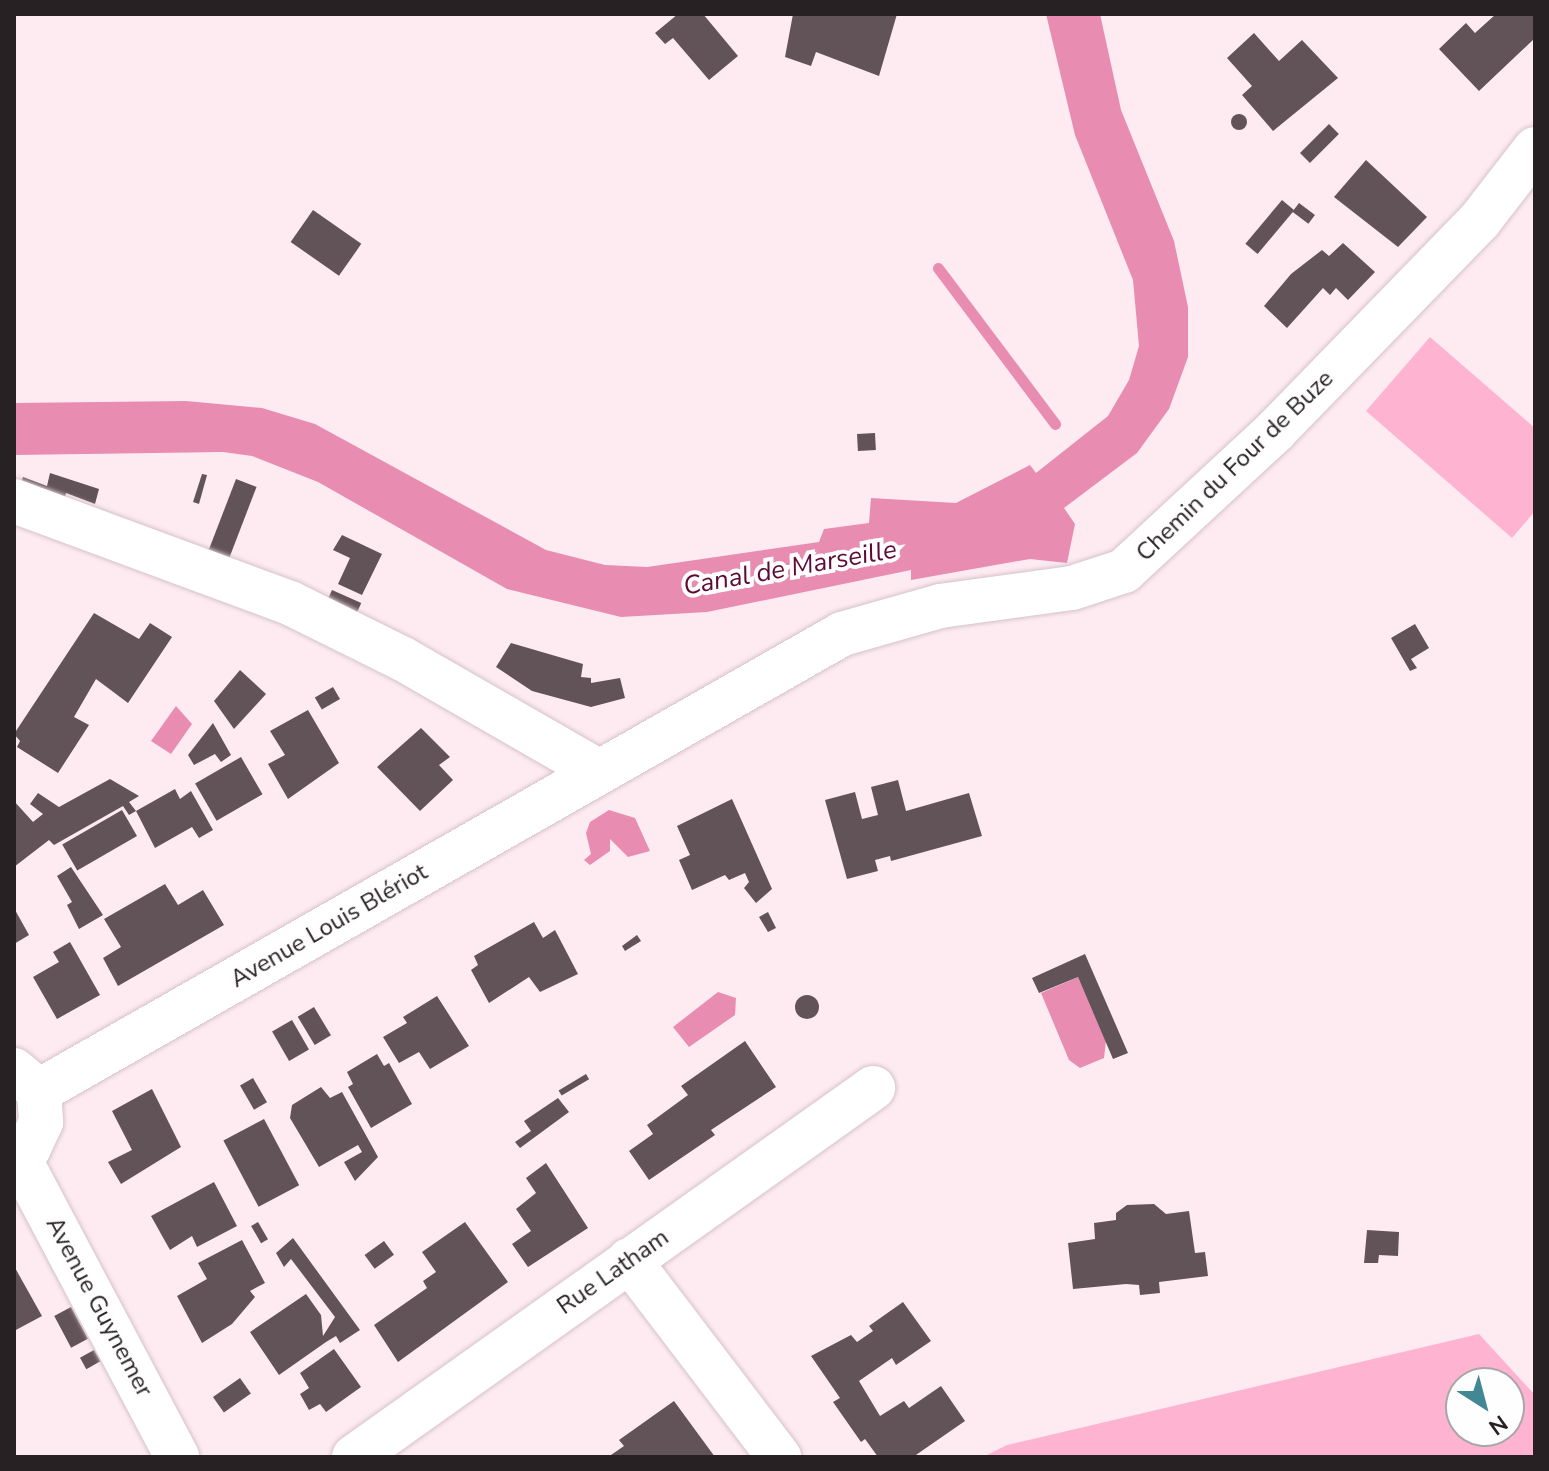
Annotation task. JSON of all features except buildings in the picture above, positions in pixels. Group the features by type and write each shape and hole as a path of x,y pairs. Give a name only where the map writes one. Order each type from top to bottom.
{"street":[{"name":"Chemin du Four de Buze","path":"596,770 842,634 940,606 1072,588 1124,571 1276,430 1480,220 1535,149"},
{"path":"14,501 290,603 403,659 596,770"},
{"name":"Avenue Louis Blériot","path":"38,1080 596,770"},
{"path":"17,1159 37,1136 38,1080"},
{"name":"Rue Latham","path":"354,1457 873,1088"},
{"name":"Avenue Guynemer","path":"17,1159 177,1457"},
{"path":"629,1260 779,1457"}],"shaded area":[{"path":"1430,337 1535,428 1535,511 1512,538 1366,411"},
{"path":"1479,1334 1509,1367 1445,1367 1445,1447 1525,1447 1525,1384 1535,1395 1535,1457 983,1457 1007,1445"}],"water":[{"name":"Canal de Marseille","path":"1046,14 1100,14 1121,110 1174,241 1188,307 1188,357 1169,409 1137,453 1064,508 1075,524 1067,563 1030,559 911,580 911,570 707,612 621,617 507,589 318,482 252,456 223,452 14,455 14,403 186,401 262,408 315,424 546,550 605,565 647,567 819,542 824,529 869,523 871,498 956,503 1030,465 1036,473 1108,416 1129,380 1139,346 1133,280 1075,135"},
{"path":"176,706 192,724 171,754 151,741"},
{"path":"609,810 635,818 650,851 628,857 610,839 610,851 590,865 584,860 591,854 586,833 590,822"},
{"path":"1078,977 1106,1041 1104,1058 1080,1068 1069,1060 1041,993"},
{"path":"718,992 736,998 735,1015 689,1047 673,1027"}],"waterway":[{"path":"938,268 1055,424"}]}
